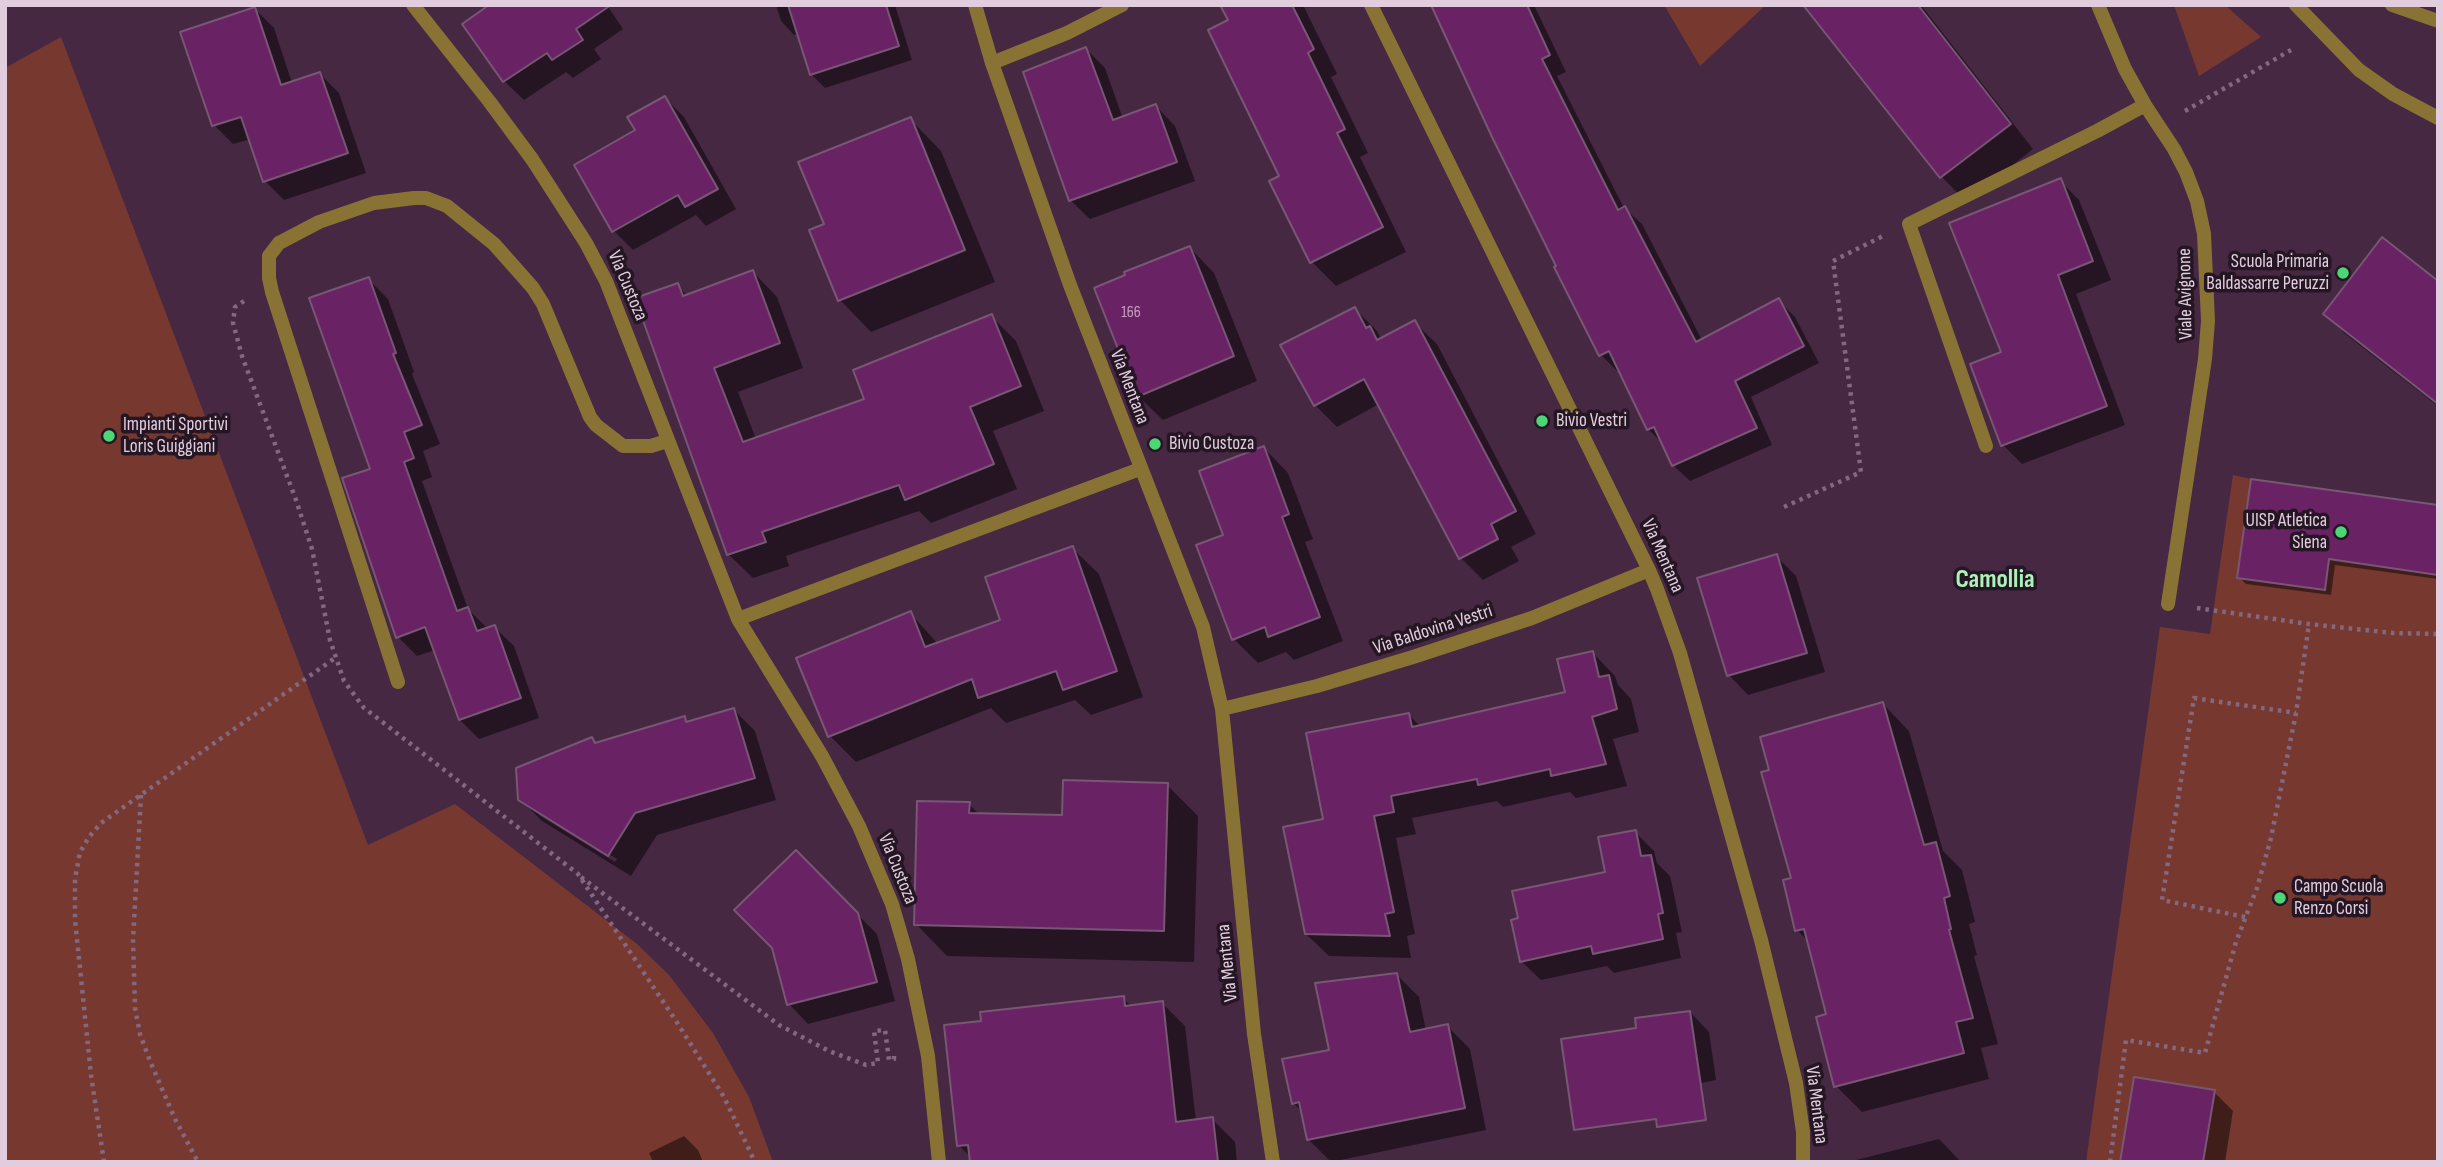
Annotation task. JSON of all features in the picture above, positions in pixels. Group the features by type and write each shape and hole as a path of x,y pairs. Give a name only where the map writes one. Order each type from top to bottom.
{"street":[{"name":"Via Custoza","path":"413,5 524,150 586,243 606,281 738,619 822,756 846,801 892,904 908,959 928,1056 939,1162"},
{"name":"Via Mentana","path":"975,5 992,63 1070,285 1203,627 1222,709 1254,1034 1273,1162"},
{"path":"992,63 1066,33 1122,5"},
{"name":"Via Mentana","path":"1371,5 1649,570 1680,653 1761,940 1796,1083 1803,1132 1803,1162"},
{"name":"Viale Avignone","path":"2098,5 2125,69 2180,160 2197,201 2204,234 2208,291 2205,359 2168,604"},
{"path":"2296,5 2359,70 2393,94 2438,118"},
{"path":"2392,5 2438,21"},
{"path":"1986,446 1909,223 2098,131 2145,105"},
{"path":"398,682 268,278 268,256 279,243 338,214 374,203 414,198 437,201 447,206 494,244 533,288 543,304 590,417 596,425 623,446 651,446 667,441"},
{"path":"738,619 1140,469"},
{"name":"Via Baldovina Vestri","path":"1222,709 1317,686 1440,649 1532,618 1649,570"}],"path":[{"path":"2160,125 2291,50"},
{"path":"1784,507 1861,472 1833,261 1909,223"},
{"path":"272,292 238,303 233,311 233,323 242,356 312,549 335,658 344,681 364,708 779,1025 829,1051 866,1065 878,1063"},
{"path":"2168,604 2309,624 2403,634 2438,634"},
{"path":"2110,1162 2126,1040 2205,1053 2245,917 2268,851 2296,713 2309,624"},
{"path":"104,1162 89,1062 75,920 75,879 80,852 101,823 335,658"},
{"path":"2245,917 2162,900 2194,698 2296,713"},
{"path":"141,794 132,940 135,1008 140,1034 150,1061 175,1119 198,1162"},
{"path":"578,874 724,1097 755,1162"}],"shaded area":[{"path":"1664,5 1766,5 1700,66"},
{"path":"2174,5 2225,5 2261,37 2199,76"},
{"name":"Impianti Sportivi Loris Guiggiani","path":"61,37 368,845 455,804 637,944 669,975 713,1033 749,1097 773,1162 5,1162 5,68"},
{"name":"Campo Scuola Renzo Corsi","path":"2233,475 2438,505 2438,1162 2086,1162 2160,627 2210,634"}],"building":[{"path":"489,5 611,5 576,29 583,40 552,60 547,53 503,82 462,24"},
{"path":"788,5 886,5 899,46 810,75"},
{"path":"1220,5 1292,5 1314,49 1308,53 1345,129 1337,133 1383,227 1310,263 1269,181 1279,176 1208,30 1228,20"},
{"path":"1431,5 1527,5 1550,55 1542,59 1618,210 1625,206 1696,342 1779,298 1804,346 1735,381 1757,428 1672,466 1654,427 1647,430 1609,351 1599,356 1554,267 1556,266"},
{"path":"1803,5 1918,5 2011,124 1940,178"},
{"path":"255,7 281,85 320,72 348,153 263,182 241,117 212,126 180,32"},
{"path":"1086,47 1113,120 1156,104 1177,162 1069,201 1023,72"},
{"path":"665,96 718,189 685,207 678,195 612,232 574,165 635,130 627,117"},
{"path":"911,117 965,250 838,301 809,230 824,224 798,162"},
{"path":"2061,178 2093,261 2058,275 2107,406 2001,446 1970,364 2001,352 1949,223"},
{"path":"2382,237 2438,281 2438,404 2323,314"},
{"path":"1190,246 1234,356 1137,397 1094,288 1125,275 1124,272"},
{"path":"753,270 780,343 714,368 743,442 864,399 853,370 992,314 1021,386 970,407 994,464 905,500 899,485 762,532 766,542 727,555 635,298 678,283 683,296"},
{"path":"369,277 396,353 393,354 422,425 404,432 414,458 404,462 457,611 468,607 477,631 495,625 521,698 459,720 425,627 396,638 342,478 370,469 309,298"},
{"path":"1355,307 1366,328 1370,326 1377,340 1415,320 1516,511 1491,524 1498,539 1459,559 1364,379 1314,406 1280,345"},
{"path":"1264,446 1289,514 1282,517 1320,617 1268,637 1265,627 1232,640 1196,545 1223,535 1199,471"},
{"name":"UISP Atletica Siena","path":"2251,479 2438,505 2438,575 2329,559 2325,590 2237,578"},
{"path":"1073,546 1117,671 1063,690 1056,671 978,698 972,679 828,737 796,658 911,611 925,647 1000,620 985,577"},
{"path":"1777,554 1807,653 1727,676 1697,578"},
{"path":"1593,651 1599,677 1609,675 1617,709 1592,717 1606,764 1551,776 1550,769 1478,785 1477,779 1391,796 1394,812 1374,816 1394,912 1385,914 1390,936 1305,934 1283,827 1323,819 1306,733 1409,713 1412,727 1565,692 1557,659"},
{"path":"1883,702 1924,845 1936,842 1950,896 1944,898 1951,929 1949,930 1973,1018 1956,1022 1964,1053 1834,1087 1816,1017 1826,1014 1804,929 1795,931 1783,880 1791,878 1761,772 1769,770 1760,737"},
{"path":"734,708 755,778 635,813 608,856 518,800 516,768 592,737 595,743 685,716 686,722"},
{"path":"1063,780 1168,783 1164,931 914,925 917,801 970,802 969,813 1062,815"},
{"path":"1636,830 1641,856 1651,855 1663,913 1658,914 1663,939 1593,954 1591,946 1520,962 1511,920 1518,918 1512,891 1605,872 1598,837"},
{"path":"796,850 858,913 877,982 787,1005 772,948 734,910"},
{"path":"1397,973 1410,1032 1448,1024 1465,1108 1307,1140 1299,1102 1292,1104 1282,1059 1329,1050 1315,983"},
{"path":"1124,996 1125,1006 1163,1001 1176,1122 1213,1117 1218,1162 970,1162 968,1145 957,1146 944,1025 981,1021 980,1012"},
{"path":"1690,1011 1706,1120 1657,1127 1656,1119 1574,1130 1561,1039 1636,1028 1635,1018"},
{"path":"2134,1077 2215,1090 2203,1162 2120,1162"}],"place":[{"name":"Scuola Primaria Baldassarre Peruzzi","path":"2343,273"},
{"name":"Bivio Vestri","path":"1542,421"},
{"name":"Impianti Sportivi Loris Guiggiani","path":"109,436"},
{"name":"Bivio Custoza","path":"1155,444"},
{"name":"UISP Atletica Siena","path":"2341,532"},
{"name":"Campo Scuola Renzo Corsi","path":"2280,898"}],"district":[{"name":"Camollia","path":"1995,580"}]}
